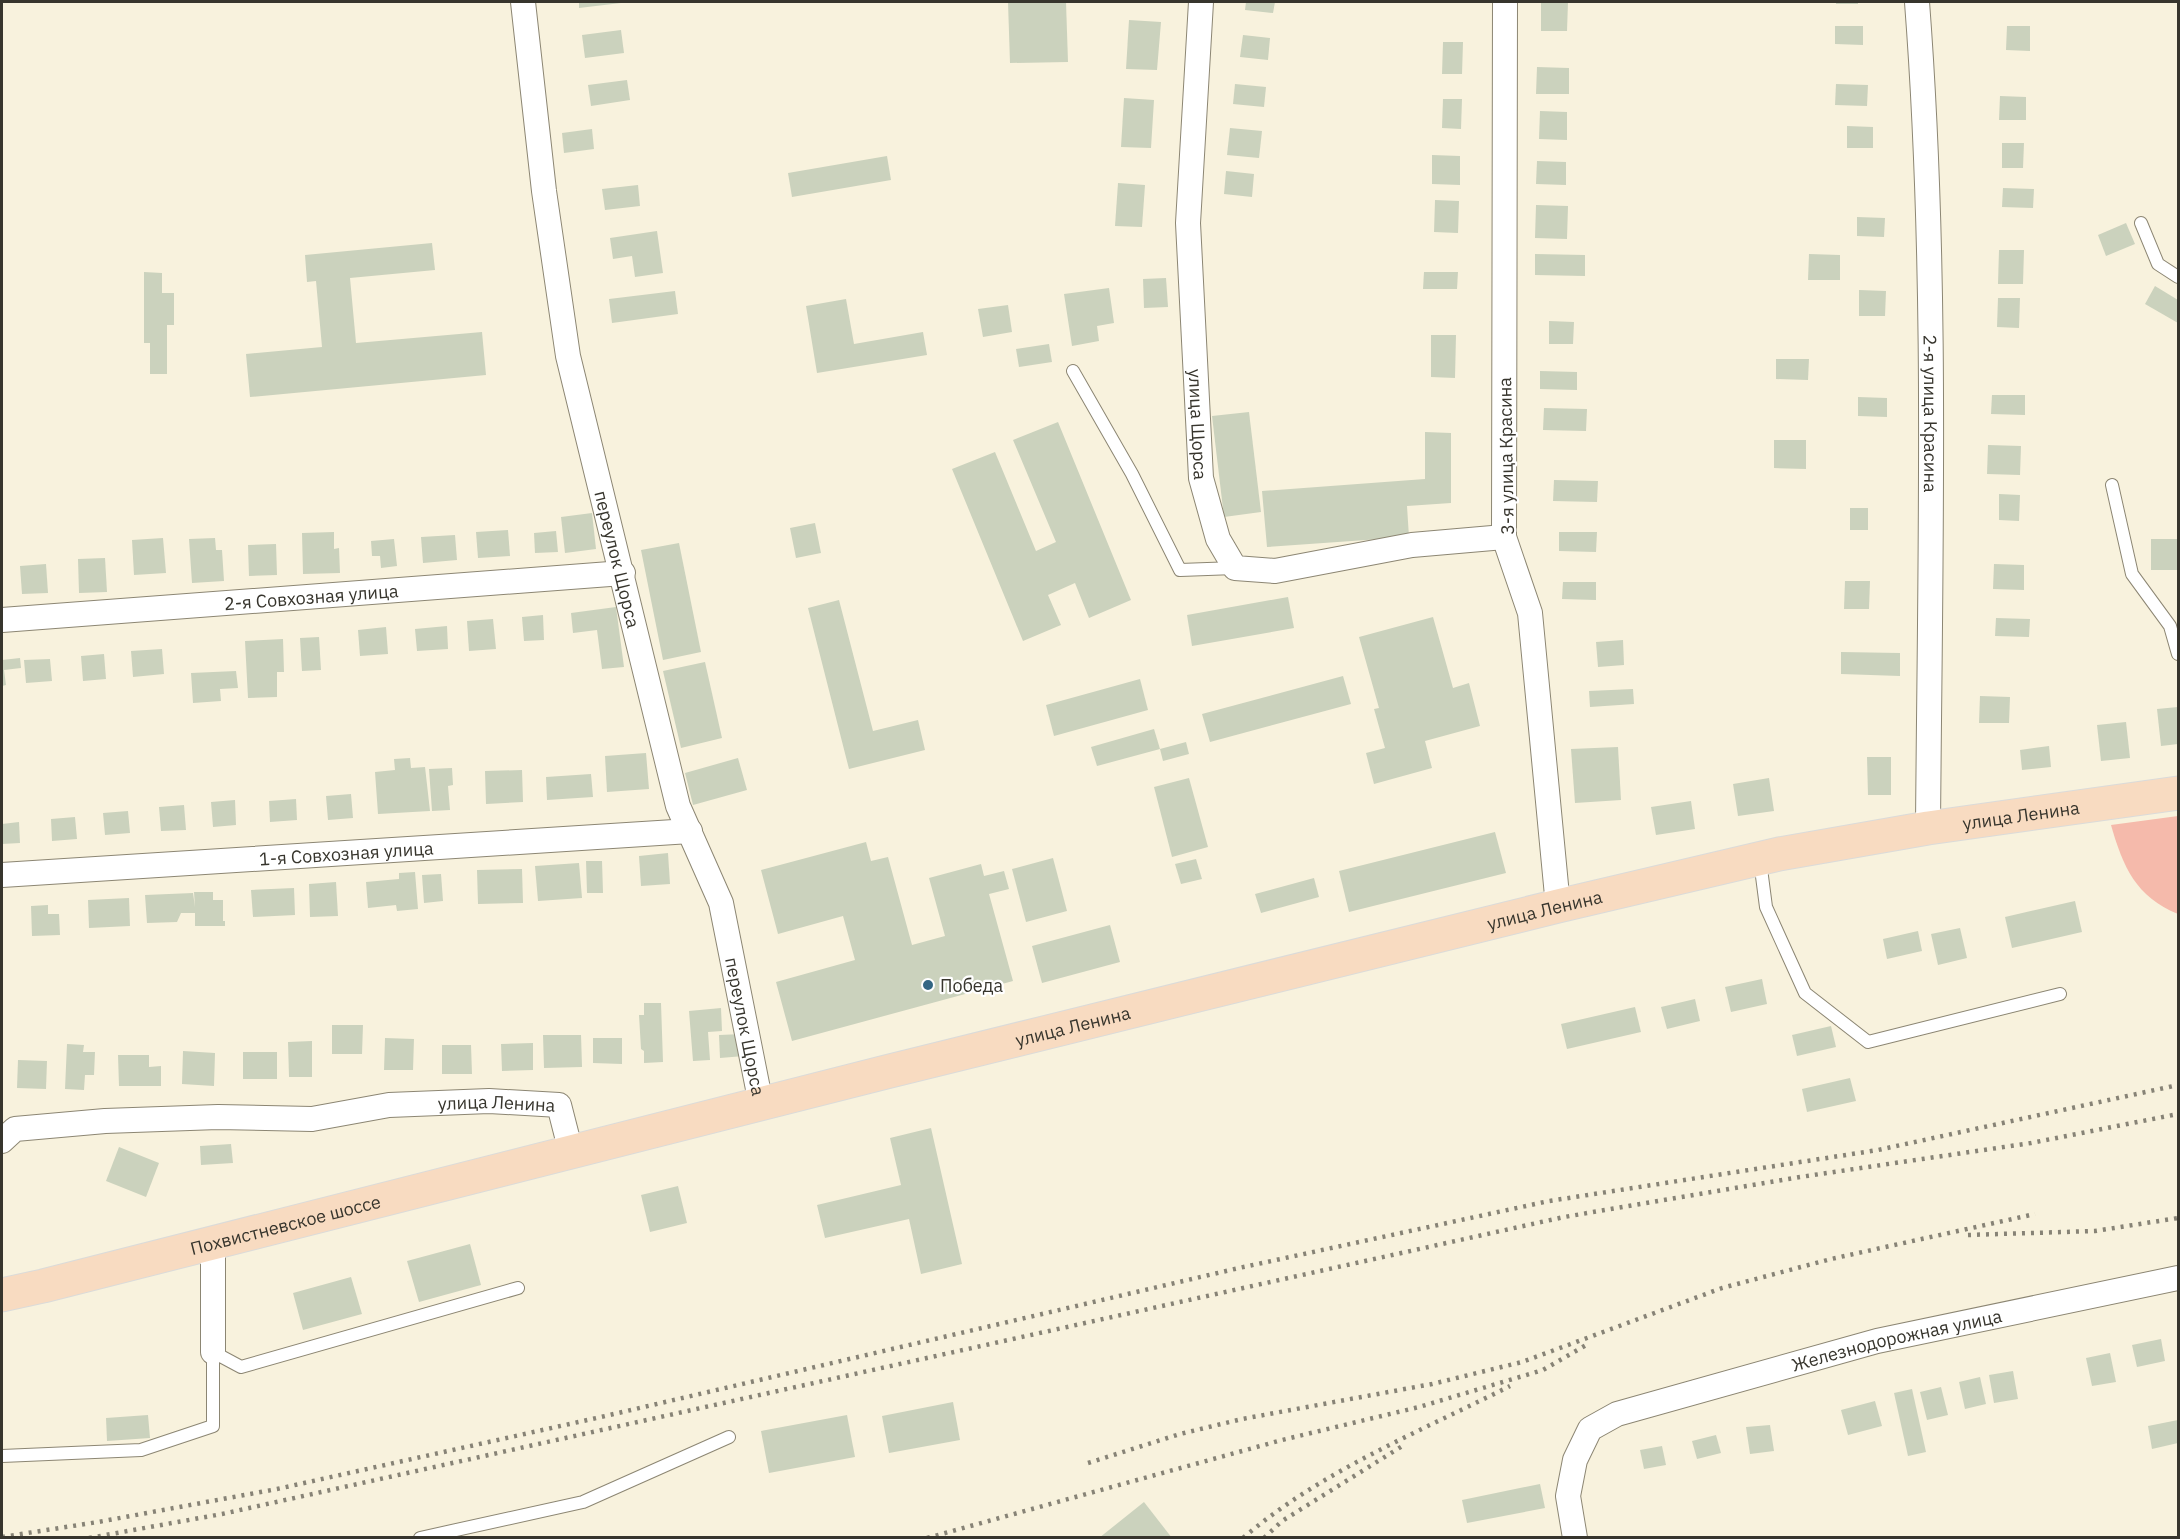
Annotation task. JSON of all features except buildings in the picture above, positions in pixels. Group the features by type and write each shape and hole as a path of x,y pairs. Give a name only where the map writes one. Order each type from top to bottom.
{"main road":[{"name":"улица Ленина","path":"571,1152 1558,906 1760,859 1928,828 2178,793"},
{"name":"Похвистневское шоссе","path":"2,1295 571,1152"}],"street":[{"name":"переулок Щорса","path":"523,2 544,191 568,356 623,573 678,807 721,903 761,1104"},
{"name":"улица Щорса","path":"1201,2 1188,223 1201,478 1218,539 1235,568"},
{"name":"3-я улица Красина","path":"1505,2 1504,537 1530,613 1558,906"},
{"name":"2-я улица Красина","path":"1917,2 1925,104 1932,381 1928,828"},
{"path":"1235,568 1275,571 1412,546 1504,537"},
{"name":"2-я Совхозная улица","path":"2,620 623,573"},
{"name":"1-я Совхозная улица","path":"2,875 690,831"},
{"name":"улица Ленина","path":"2,1141 15,1129 105,1121 218,1117 312,1119 389,1105 489,1101 559,1105 571,1152"},
{"path":"213,1243 213,1352"},
{"name":"Железнодорожная улица","path":"1575,1538 1568,1496 1575,1460 1590,1429 1617,1414 1877,1341 2178,1283"}],"lane":[{"path":"2141,223 2158,264 2178,277"},
{"path":"1073,371 1132,474 1180,570 1235,568"},
{"path":"2112,485 2132,574 2170,626 2178,654"},
{"path":"1760,859 1766,907 1805,993 1868,1042 2060,994"},
{"path":"2,1455 141,1450 213,1426 213,1352 241,1367 518,1288"},
{"path":"420,1538 583,1502 729,1437"}],"shaded area":[{"path":"2178,816 2178,914 2152,899 2133,879 2126,867 2111,825"}],"railway":[{"path":"2,1537 277,1489 601,1417 1239,1268 1549,1201 1878,1150 2178,1085"},
{"path":"89,1538 222,1514 1564,1217 1800,1177 2031,1143 2178,1114"},
{"path":"1088,1463 1180,1434 1242,1419 1432,1384 1522,1362 1722,1288 1831,1259 2035,1214"},
{"path":"1968,1235 2095,1231 2178,1218"},
{"path":"927,1538 1282,1440 1419,1407 1543,1370 1588,1344"},
{"path":"1243,1538 1305,1492 1338,1473 1510,1386"},
{"path":"1264,1538 1282,1521 1404,1445"}],"place":[{"name":"Победа","path":"928,985"}]}
